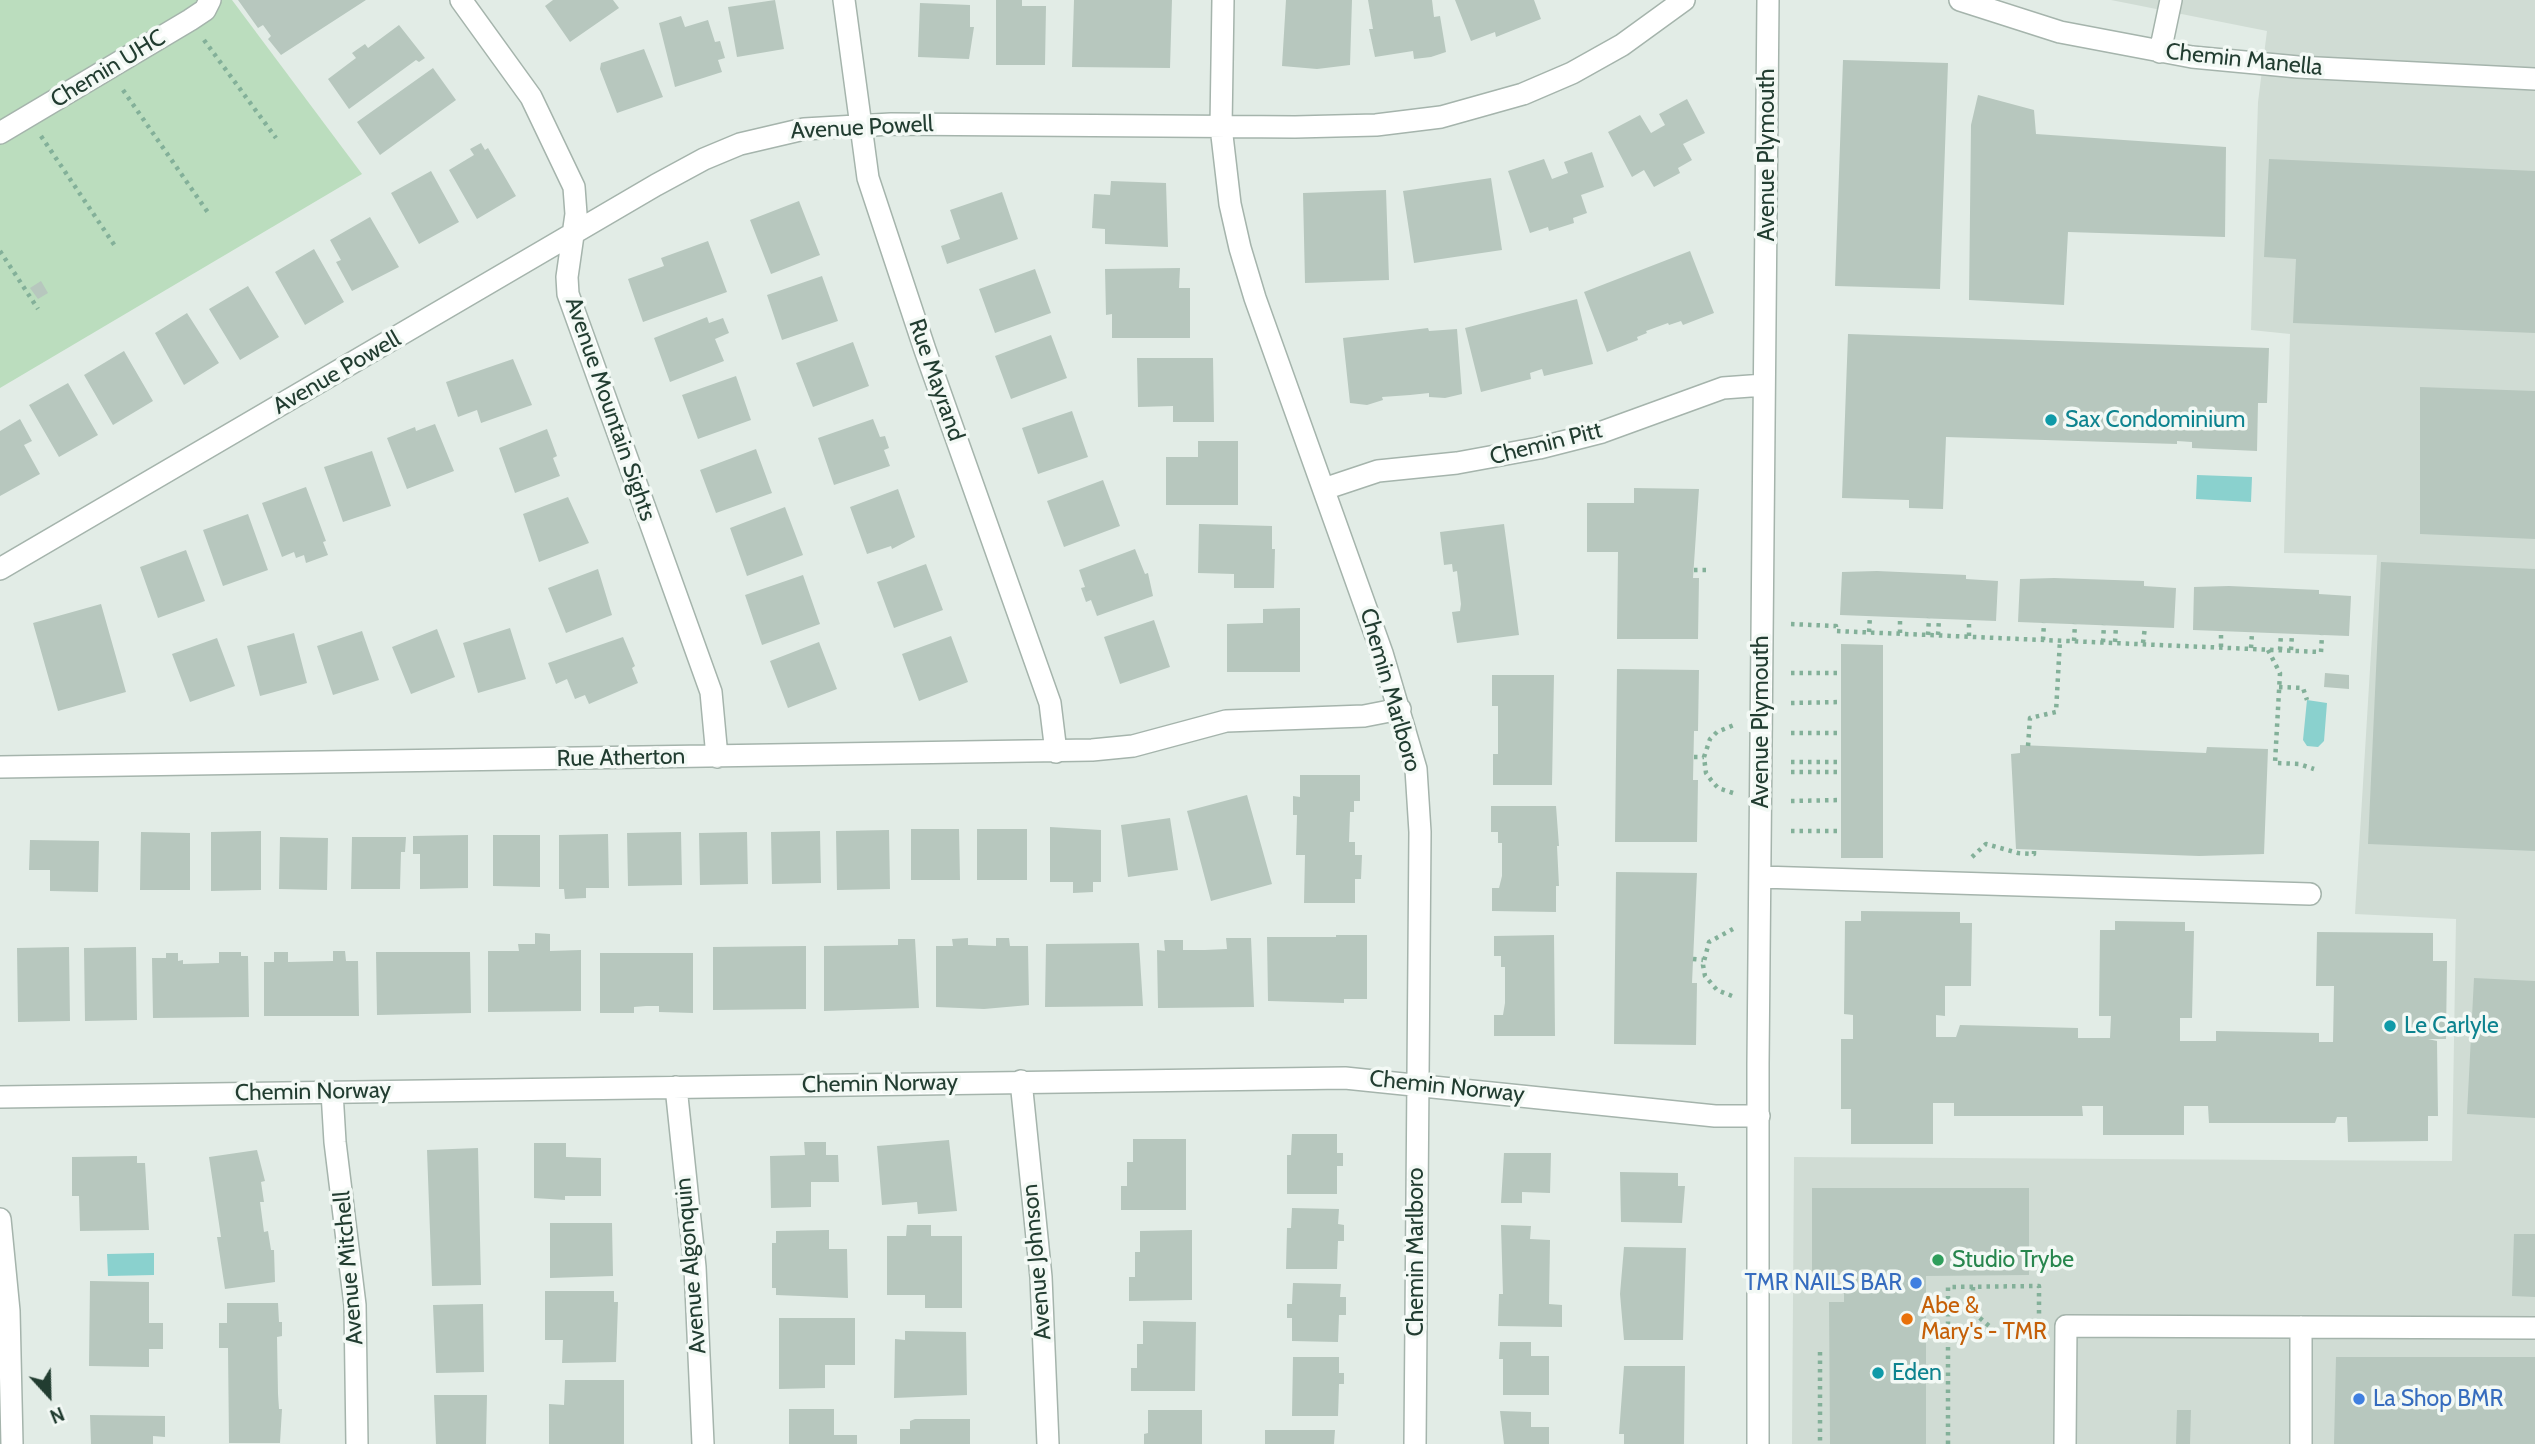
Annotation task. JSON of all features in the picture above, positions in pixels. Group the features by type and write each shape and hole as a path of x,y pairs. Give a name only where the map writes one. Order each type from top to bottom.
{"street":[{"name":"Chemin UHC","path":"0,132 190,20 205,10 211,0"},
{"name":"Avenue Mountain Sights","path":"461,0 531,97 564,160 576,197 568,294 710,692 717,757"},
{"name":"Rue Mayrand","path":"844,0 865,167 874,201 1050,704 1056,752"},
{"name":"Chemin Marlboro","path":"1223,0 1222,127 1230,204 1246,270 1400,709 1416,769 1419,799 1415,1444"},
{"name":"Avenue Powell","path":"0,569 573,233 681,171 723,151 784,132 860,125 1377,125 1456,115 1523,94 1572,73 1622,45 1684,0"},
{"name":"Avenue Plymouth","path":"1758,1444 1768,0"},
{"name":"Chemin Manella","path":"1960,0 2060,32 2160,52 2261,64 2535,79"},
{"path":"2160,52 2171,0"},
{"name":"Chemin Pitt","path":"1324,489 1378,471 1482,460 1558,444 1723,388 1764,385"},
{"name":"Rue Atherton","path":"0,767 1056,752 1133,746 1237,720 1364,716 1400,709"},
{"path":"1761,877 2310,894"},
{"name":"Chemin Norway","path":"0,1097 1345,1077 1715,1116 1759,1116"},
{"name":"Avenue Johnson","path":"1021,1081 1041,1277 1048,1444"},
{"name":"Avenue Algonquin","path":"676,1087 696,1280 703,1444"},
{"name":"Avenue Mitchell","path":"332,1092 333,1122 355,1305 357,1444"},
{"path":"0,1220 9,1311 12,1444"},
{"path":"2065,1444 2066,1325 2535,1328"},
{"path":"2301,1327 2301,1444"}],"path":[{"path":"196,29 276,138"},
{"path":"117,80 209,214"},
{"path":"40,134 115,246"},
{"path":"0,251 37,309"},
{"path":"1694,570 1708,570"},
{"path":"1869,632 1870,616"},
{"path":"1900,618 1900,633"},
{"path":"1928,635 1929,618"},
{"path":"1938,635 1939,619"},
{"path":"1969,620 1969,636"},
{"path":"2043,640 2044,623"},
{"path":"1791,624 1836,626 1836,631 2321,652 2322,635"},
{"path":"2074,641 2075,624"},
{"path":"2103,642 2104,625"},
{"path":"2115,643 2116,626"},
{"path":"2143,644 2145,627"},
{"path":"2221,631 2221,647"},
{"path":"2252,632 2252,648"},
{"path":"2280,650 2281,634"},
{"path":"2291,650 2292,634"},
{"path":"2028,746 2030,718 2056,712 2060,640"},
{"path":"2267,649 2280,673 2275,763 2299,764 2314,769"},
{"path":"1791,673 1841,673"},
{"path":"2279,687 2303,688 2307,700"},
{"path":"1791,703 1841,702"},
{"path":"1733,793 1718,788 1711,780 1706,773 1704,757 1710,739 1734,726"},
{"path":"1791,733 1841,733"},
{"path":"1694,757 1704,757"},
{"path":"1791,762 1841,762"},
{"path":"1791,772 1841,772"},
{"path":"1791,801 1841,800"},
{"path":"1791,831 1841,831"},
{"path":"1969,860 1986,844 2018,853 2034,854 2034,849"},
{"path":"1732,996 1724,995 1710,982 1703,960 1709,942 1733,929"},
{"path":"1693,959 1703,960"},
{"path":"1948,1444 1948,1287 2039,1286 2039,1315"},
{"path":"1973,1287 1973,1312"},
{"path":"1948,1312 1973,1312 1996,1332"},
{"path":"1820,1352 1820,1444"}],"shaded area":[{"path":"2111,0 2535,0 2535,1444 1792,1444 1794,1157 2452,1161 2456,919 2355,914 2377,555 2284,553 2290,334 2251,330 2258,102 2267,31"}],"green space":[{"path":"0,0 232,0 362,174 0,388"}],"water":[{"path":"2197,475 2252,477 2251,502 2196,499"},
{"path":"2307,700 2327,703 2324,741 2318,747 2307,746 2303,740"},
{"path":"154,1253 154,1275 108,1276 107,1254"}],"building":[{"path":"238,0 366,0 281,55 268,39 271,36 263,25 258,28"},
{"path":"553,0 613,0 619,8 570,42 545,6"},
{"path":"775,0 784,49 737,57 728,7"},
{"path":"996,0 1022,0 1022,6 1046,6 1045,65 996,65"},
{"path":"1074,0 1172,0 1170,68 1072,67"},
{"path":"1286,0 1352,0 1350,65 1317,69 1282,66"},
{"path":"1368,0 1432,0 1434,17 1440,16 1446,52 1414,59 1413,51 1375,57 1369,29 1373,29"},
{"path":"1455,0 1534,0 1541,19 1496,37 1495,32 1471,41"},
{"path":"920,3 970,5 970,27 974,27 969,59 918,57"},
{"path":"681,16 685,27 708,20 715,42 720,41 725,58 718,60 722,72 675,87 659,23"},
{"path":"399,25 425,58 419,62 416,60 349,109 328,79 356,58 352,53 365,44 368,48"},
{"path":"644,49 663,97 617,113 600,69 601,63"},
{"path":"1843,60 1948,63 1940,289 1835,286"},
{"path":"433,68 456,100 380,155 357,122"},
{"path":"1978,95 2034,110 2036,134 2226,147 2225,237 2068,232 2064,305 1969,300 1971,125"},
{"path":"1687,99 1705,133 1683,144 1692,160 1678,168 1680,173 1654,187 1644,170 1632,177 1608,132 1640,115 1651,133 1665,125 1659,114"},
{"path":"481,143 485,150 488,148 516,196 477,219 449,170 474,155 470,149"},
{"path":"1592,152 1604,187 1581,195 1587,213 1573,218 1574,223 1549,231 1548,227 1530,233 1508,171 1544,159 1552,179 1568,173 1564,162"},
{"path":"2269,159 2535,171 2535,333 2293,323 2296,259 2264,257"},
{"path":"431,171 459,222 419,244 391,193"},
{"path":"1491,178 1502,250 1414,263 1403,191"},
{"path":"1111,181 1166,183 1168,247 1105,244 1105,229 1092,228 1094,194 1110,195"},
{"path":"1386,190 1389,280 1305,283 1303,193"},
{"path":"1002,192 1018,239 947,264 941,246 960,239 950,210"},
{"path":"799,201 820,255 771,274 750,220"},
{"path":"370,217 399,267 352,291 336,262 341,260 330,240"},
{"path":"708,241 727,292 643,322 628,279 664,266 661,258"},
{"path":"314,249 344,302 305,325 275,272"},
{"path":"1690,251 1714,313 1683,325 1681,321 1669,325 1668,323 1646,331 1647,333 1637,337 1638,340 1607,352 1584,292"},
{"path":"1180,268 1179,288 1190,288 1190,338 1112,338 1112,314 1106,315 1105,269"},
{"path":"1035,269 1051,313 995,333 979,289"},
{"path":"822,276 838,321 782,340 767,295"},
{"path":"41,281 48,293 38,299 30,288"},
{"path":"248,286 279,337 240,360 209,309"},
{"path":"1577,299 1593,364 1544,376 1542,369 1530,373 1531,379 1481,392 1465,328"},
{"path":"187,313 219,363 184,385 155,333"},
{"path":"707,317 709,323 723,318 729,333 715,339 724,361 670,382 654,338"},
{"path":"1428,328 1429,331 1457,329 1462,394 1445,398 1429,397 1429,393 1382,397 1383,400 1367,405 1350,403 1343,338"},
{"name":"Sax Condominium","path":"1848,334 2269,348 2267,403 2258,403 2257,451 2192,448 2192,442 2177,441 2177,444 1946,437 1943,509 1909,508 1909,500 1842,498"},
{"path":"1051,335 1067,378 1011,399 995,356"},
{"path":"853,342 869,386 813,407 796,363"},
{"path":"124,351 153,401 113,425 84,375"},
{"path":"1137,358 1213,358 1214,422 1173,422 1173,406 1138,407"},
{"path":"513,359 532,405 481,423 477,410 458,417 446,382"},
{"path":"736,376 751,420 698,439 682,395"},
{"path":"68,383 98,435 59,457 29,405"},
{"path":"2420,387 2535,391 2535,539 2420,534"},
{"path":"1072,411 1088,457 1038,474 1022,428"},
{"path":"20,419 32,441 24,445 40,474 0,496 0,431"},
{"path":"873,419 880,437 885,436 889,448 884,450 890,466 834,485 818,438"},
{"path":"435,424 454,471 407,489 387,438 415,427 416,431"},
{"path":"547,429 557,456 553,458 560,476 515,493 499,448"},
{"path":"1198,441 1238,441 1238,505 1166,505 1166,457 1198,457"},
{"path":"756,449 772,493 716,513 700,470"},
{"path":"372,451 391,506 343,522 324,467"},
{"path":"1103,480 1120,526 1064,547 1047,501"},
{"path":"306,487 326,541 323,542 328,555 306,563 304,555 296,558 294,552 282,557 262,503"},
{"path":"1634,488 1699,489 1693,578 1699,578 1698,639 1617,639 1618,552 1587,552 1587,503 1634,503"},
{"path":"898,489 915,537 892,549 891,546 867,554 850,507"},
{"path":"568,497 589,543 539,562 523,514"},
{"path":"785,507 803,555 747,576 730,528"},
{"path":"248,514 268,570 223,586 203,530"},
{"path":"1199,524 1272,526 1272,549 1275,549 1274,588 1234,588 1234,574 1198,573"},
{"path":"1504,524 1519,635 1457,643 1452,612 1460,611 1461,604 1457,571 1453,572 1452,564 1444,565 1440,532"},
{"path":"1135,549 1145,574 1148,573 1153,596 1097,616 1091,600 1086,602 1081,588 1085,587 1079,570"},
{"path":"186,550 205,601 158,618 140,567"},
{"path":"2381,562 2535,569 2535,851 2368,844"},
{"path":"926,564 943,610 894,628 877,582"},
{"path":"598,569 612,615 566,633 548,588"},
{"path":"1842,572 1966,575 1966,579 1998,581 1996,621 1840,615"},
{"path":"803,575 820,624 762,645 745,595"},
{"path":"2020,579 2144,581 2144,586 2176,588 2174,628 2018,622"},
{"path":"2194,587 2319,590 2319,594 2351,596 2349,636 2193,630"},
{"path":"101,604 126,692 58,711 33,623"},
{"path":"1300,608 1300,672 1227,672 1227,624 1263,623 1263,609"},
{"path":"1154,620 1170,667 1120,684 1104,637"},
{"path":"510,628 526,679 478,693 463,643"},
{"path":"437,629 455,677 411,694 392,647"},
{"path":"362,631 379,680 333,695 317,646"},
{"path":"294,633 307,683 260,696 247,646"},
{"path":"951,636 968,682 919,701 902,654"},
{"path":"623,637 635,666 632,668 638,683 589,704 585,695 575,699 567,679 556,684 548,663"},
{"path":"217,638 235,686 190,702 172,654"},
{"path":"819,642 837,689 788,708 770,661"},
{"path":"1841,644 1883,645 1883,858 1841,858"},
{"path":"1617,669 1699,670 1698,731 1694,731 1693,780 1698,780 1697,842 1615,842"},
{"path":"2325,673 2349,675 2349,689 2324,687"},
{"path":"1492,675 1554,675 1552,785 1493,785 1493,754 1498,754 1498,706 1492,706"},
{"path":"2020,745 2206,753 2207,747 2268,749 2264,854 2199,856 2016,849 2011,754 2020,753"},
{"path":"1300,775 1360,775 1360,801 1354,801 1354,812 1350,812 1349,842 1355,842 1355,855 1362,855 1361,879 1355,879 1355,903 1304,903 1305,855 1296,855 1297,815 1293,815 1293,796 1300,797"},
{"path":"1247,795 1272,884 1211,901 1187,811"},
{"path":"1491,806 1556,806 1559,886 1556,886 1556,912 1492,911 1492,888 1499,888 1502,876 1502,843 1498,843 1498,832 1491,832"},
{"path":"1170,818 1178,870 1128,877 1121,825"},
{"path":"1050,827 1101,830 1101,882 1093,882 1093,892 1073,893 1073,882 1050,882"},
{"path":"911,829 959,829 960,880 911,880"},
{"path":"977,829 1027,829 1027,880 977,880"},
{"path":"889,830 890,889 837,890 836,831"},
{"path":"261,831 261,890 211,891 211,832"},
{"path":"820,831 821,883 772,884 771,832"},
{"path":"141,832 190,833 190,890 140,890"},
{"path":"681,832 682,885 628,886 627,833"},
{"path":"747,832 748,884 700,885 699,833"},
{"path":"608,834 609,888 586,888 586,898 565,899 564,889 559,889 559,835"},
{"path":"468,835 468,888 420,889 420,854 413,854 413,836"},
{"path":"493,835 540,835 540,887 493,886"},
{"path":"280,837 328,838 327,890 279,889"},
{"path":"352,837 406,837 405,852 401,852 400,889 351,889"},
{"path":"30,840 99,841 98,892 50,891 50,870 29,870"},
{"path":"1616,872 1697,873 1692,983 1697,983 1696,1045 1614,1044"},
{"name":"Le Carlyle","path":"1861,911 1960,912 1960,923 1972,923 1971,986 1945,986 1945,1016 1936,1015 1936,1037 1956,1037 1960,1025 2078,1028 2078,1038 2110,1038 2111,1016 2099,1016 2100,930 2115,930 2115,921 2185,922 2185,931 2194,931 2192,1018 2180,1018 2180,1041 2216,1041 2216,1031 2319,1033 2319,1042 2333,1042 2334,986 2316,986 2317,932 2433,933 2433,961 2447,961 2446,1039 2428,1039 2437,1041 2438,1116 2428,1116 2428,1141 2348,1142 2347,1117 2337,1117 2335,1123 2209,1123 2208,1106 2184,1106 2184,1135 2103,1135 2103,1106 2082,1106 2083,1116 1954,1116 1954,1103 1933,1103 1933,1144 1851,1144 1851,1109 1841,1109 1841,1039 1853,1039 1853,1015 1844,1014 1845,921 1861,921"},
{"path":"535,933 550,934 550,951 581,950 581,1011 488,1012 488,951 519,951 518,944 535,944"},
{"path":"1367,935 1367,999 1344,999 1344,1003 1268,1001 1267,937"},
{"path":"1554,935 1555,1036 1494,1036 1494,1015 1503,1015 1505,1003 1505,967 1501,967 1501,956 1494,956 1494,936"},
{"path":"968,938 968,945 996,946 996,938 1009,938 1010,946 1028,946 1029,1005 984,1009 936,1007 936,946 953,946 952,939"},
{"path":"1226,938 1251,938 1254,1007 1158,1008 1157,950 1165,951 1164,940 1183,940 1183,950 1205,950 1227,949"},
{"path":"898,939 915,939 919,1008 824,1011 824,946 898,945"},
{"path":"1139,943 1143,1006 1045,1007 1046,944"},
{"path":"806,946 806,1009 713,1010 713,947"},
{"path":"69,947 70,1021 18,1022 17,948"},
{"path":"136,947 137,1020 85,1021 84,948"},
{"path":"333,951 345,951 346,961 358,961 359,1016 264,1016 264,962 274,962 274,952 288,952 288,962 333,961"},
{"path":"219,952 241,952 241,956 248,956 249,1017 153,1018 152,958 166,958 166,953 178,953 178,961 183,960 183,964 219,963"},
{"path":"376,952 470,952 471,1013 377,1015"},
{"path":"600,953 693,953 693,1013 659,1012 659,1006 646,1006 634,1007 634,1013 600,1013"},
{"path":"2474,978 2535,981 2535,1118 2467,1114"},
{"path":"1292,1134 1337,1134 1337,1153 1343,1153 1343,1166 1337,1166 1337,1194 1287,1194 1287,1155 1291,1155"},
{"path":"1133,1139 1186,1139 1186,1210 1121,1210 1121,1186 1127,1186 1127,1162 1133,1162"},
{"path":"949,1140 957,1211 918,1214 917,1202 882,1205 877,1146"},
{"path":"804,1142 826,1142 826,1155 838,1155 839,1182 811,1182 811,1207 771,1208 770,1156 805,1155"},
{"path":"534,1143 566,1143 566,1157 601,1158 601,1196 565,1196 565,1200 534,1198"},
{"path":"478,1148 481,1285 432,1286 427,1150"},
{"path":"257,1150 265,1181 261,1182 264,1202 260,1202 264,1232 268,1231 271,1250 274,1250 275,1282 225,1289 217,1237 221,1237 209,1157"},
{"path":"1504,1153 1551,1153 1550,1193 1522,1192 1522,1203 1501,1203"},
{"path":"137,1156 137,1163 145,1163 149,1230 80,1231 79,1196 72,1196 72,1157"},
{"path":"1620,1172 1678,1173 1678,1186 1685,1186 1682,1223 1621,1222"},
{"name":"Eden","path":"1812,1188 2029,1188 2029,1275 1926,1276 1926,1444 1830,1444 1829,1302 1844,1302 1844,1275 1812,1275"},
{"path":"1292,1208 1339,1209 1338,1224 1344,1225 1344,1241 1338,1241 1337,1269 1286,1269 1287,1228 1291,1228"},
{"path":"550,1223 612,1223 613,1276 550,1278"},
{"path":"907,1225 931,1225 931,1236 962,1236 962,1308 925,1308 925,1295 887,1295 887,1236 906,1236"},
{"path":"1501,1225 1531,1226 1530,1239 1550,1240 1549,1304 1562,1305 1562,1327 1498,1326 1499,1294 1503,1294"},
{"path":"829,1230 829,1249 847,1249 848,1298 776,1295 776,1288 772,1288 772,1243 776,1243 776,1231"},
{"path":"1192,1230 1192,1300 1129,1301 1129,1277 1135,1277 1135,1252 1140,1252 1140,1231"},
{"path":"2514,1234 2535,1234 2535,1297 2512,1296"},
{"path":"1624,1247 1686,1248 1683,1340 1624,1340 1620,1294"},
{"path":"90,1281 149,1282 149,1323 163,1323 163,1349 149,1349 149,1367 89,1366"},
{"path":"1293,1283 1341,1284 1340,1297 1346,1297 1346,1315 1339,1315 1338,1342 1292,1341 1292,1318 1287,1318 1287,1304 1292,1304"},
{"path":"545,1291 614,1291 614,1302 618,1302 616,1362 562,1363 563,1340 545,1340"},
{"path":"227,1303 278,1303 279,1322 282,1322 282,1336 277,1337 279,1409 282,1409 280,1443 229,1443 228,1348 219,1348 219,1323 227,1323"},
{"path":"483,1304 484,1372 436,1373 433,1305"},
{"path":"779,1318 855,1318 855,1365 825,1365 825,1388 779,1389"},
{"path":"1143,1321 1196,1322 1195,1391 1131,1391 1131,1368 1137,1368 1137,1344 1143,1344"},
{"path":"905,1331 966,1332 967,1395 894,1398 895,1339 905,1340"},
{"path":"1500,1342 1531,1342 1531,1356 1549,1356 1549,1395 1503,1395"},
{"path":"1293,1357 1339,1357 1339,1373 1344,1373 1344,1384 1339,1384 1338,1416 1292,1416"},
{"path":"2336,1357 2535,1357 2535,1444 2334,1444"},
{"path":"1624,1366 1685,1366 1684,1444 1624,1444 1624,1434 1619,1434"},
{"path":"565,1380 624,1380 624,1444 549,1444 549,1404 564,1405"},
{"path":"434,1395 487,1395 486,1444 436,1444"},
{"path":"789,1409 834,1409 834,1435 857,1435 857,1444 789,1444"},
{"path":"1148,1410 1202,1410 1202,1444 1144,1444 1144,1434 1148,1433"},
{"path":"2177,1410 2191,1410 2190,1444 2176,1444"},
{"path":"1500,1411 1531,1412 1531,1427 1549,1427 1549,1444 1504,1444"},
{"path":"90,1415 165,1416 165,1437 153,1436 153,1444 91,1444"},
{"path":"970,1419 970,1444 900,1444 900,1429 910,1429 910,1421"},
{"path":"1265,1430 1335,1430 1334,1444 1265,1444"}],"place":[{"name":"Sax Condominium","path":"2051,420"},
{"name":"Le Carlyle","path":"2390,1026"},
{"name":"Studio Trybe","path":"1938,1260"},
{"name":"TMR NAILS BAR","path":"1916,1283"},
{"name":"Abe & Mary's - TMR","path":"1907,1319"},
{"name":"Eden","path":"1878,1373"},
{"name":"La Shop BMR","path":"2359,1399"}]}
